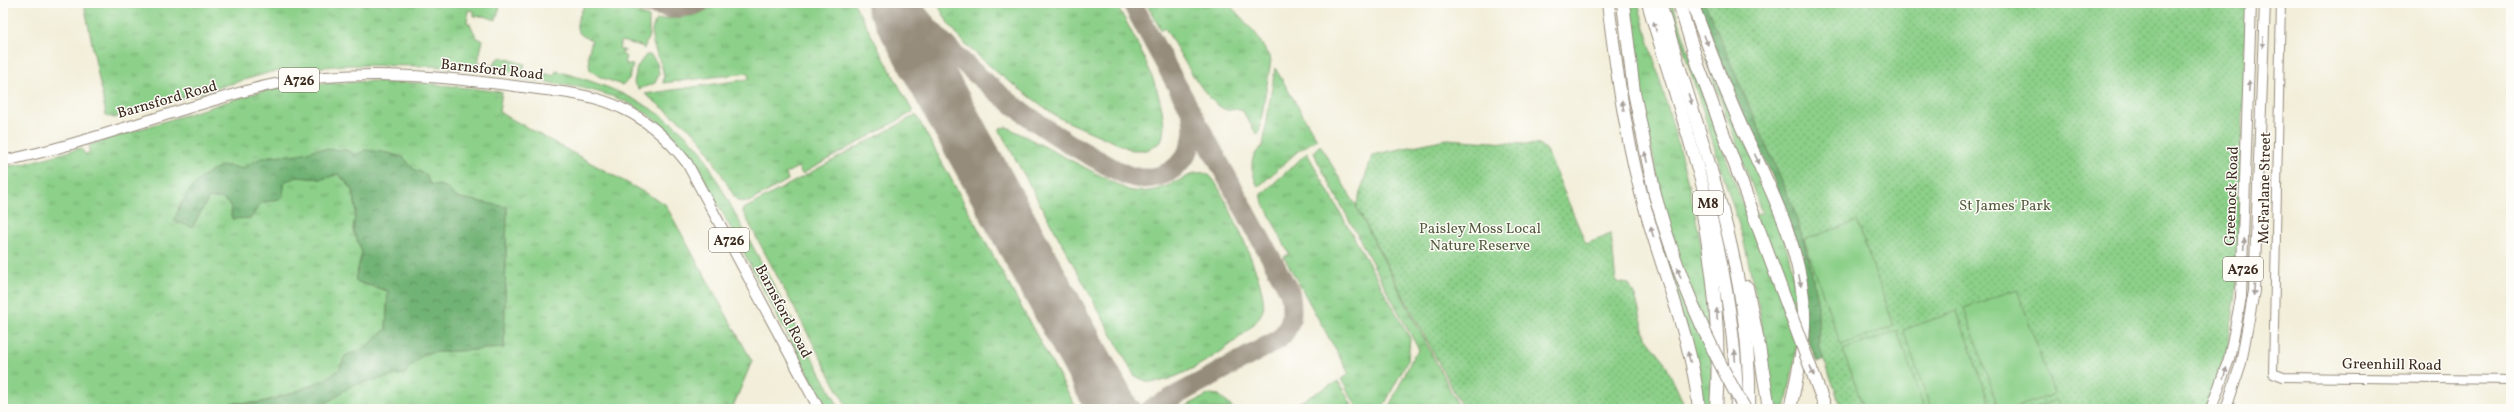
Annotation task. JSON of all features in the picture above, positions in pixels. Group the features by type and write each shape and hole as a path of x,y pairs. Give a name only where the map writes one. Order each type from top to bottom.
{"highway":[{"path":"1608,3 1631,154 1648,218 1687,348 1699,409"},
{"path":"1623,3 1636,100 1655,195 1682,281 1719,364 1745,409"},
{"name":"M8","path":"1648,3 1694,152 1721,255 1735,349 1737,409"},
{"name":"M8","path":"1660,3 1730,224 1749,298 1769,409"},
{"name":"M8","path":"1679,3 1698,65 1826,409"},
{"path":"1692,3 1721,79 1770,185 1796,259 1802,291 1804,329 1790,409"},
{"name":"M8","path":"1663,55 1702,210 1713,267 1718,346 1716,409"},
{"name":"M8","path":"1709,159 1741,300 1746,337 1750,409"}],"main road":[{"name":"Greenock Road","path":"2211,409 2229,359 2241,298 2251,3"},
{"name":"Greenock Road","path":"2226,409 2242,363 2254,291 2265,3"},
{"name":"Barnsford Road","path":"3,161 265,86 315,78 394,76 438,78 549,90 605,101 634,114 653,128 677,150 687,163 819,409"}],"street":[{"name":"McFarlane Street","path":"2273,373 2281,3"},
{"name":"Greenhill Road","path":"2273,373 2284,377 2511,380"}],"green space":[{"path":"84,3 501,3 496,20 484,16 474,17 474,11 468,10 467,23 470,24 477,38 483,40 478,62 494,66 496,60 501,57 525,64 522,75 542,79 543,73 554,76 556,71 597,83 617,91 636,100 671,123 687,136 702,152 840,409 827,409 697,165 678,141 658,122 639,109 618,99 596,92 572,86 517,78 513,72 428,66 346,65 271,72 114,118 106,115"},
{"path":"585,3 611,3 649,17 649,35 644,49 641,46 621,41 619,49 626,51 622,51 622,54 626,57 624,63 633,65 629,79 622,85 600,77 590,70 588,55 592,40 585,37 577,30 578,21"},
{"path":"721,3 854,3 913,112 802,174 798,167 786,173 788,180 749,202 737,201 704,144 693,131 645,94 749,79 748,73 663,83 664,75 653,44 652,36 652,28 656,20 696,15"},
{"path":"937,3 1116,3 1141,52 1157,92 1162,111 1164,128 1161,142 1147,150 1132,150 1059,118 999,74 967,46 948,23"},
{"path":"1146,3 1228,3 1256,34 1271,60 1259,133 1257,135 1242,110 1222,108 1206,94 1190,71 1165,28 1161,30"},
{"path":"1629,3 1638,3 1676,136 1699,236 1709,305 1712,409 1703,409 1647,198 1661,192 1644,115"},
{"path":"1669,3 1673,3 1694,69 1748,218 1762,213 1705,57 1755,162 1783,235 1792,273 1797,311 1796,349 1785,409 1774,409 1761,319 1743,238"},
{"path":"1697,3 1705,3 1793,207 1809,259 1818,306 1819,346 1824,359 1817,362 1807,337 1792,240 1775,182 1715,54"},
{"name":"St James' Park","path":"1705,3 2247,3 2237,286 2228,347 2207,409 1842,409 1819,346 1818,306 1809,259 1793,207"},
{"path":"646,55 651,55 657,63 659,74 655,83 639,89 634,83 637,67"},
{"path":"1275,68 1317,139 1298,151 1258,187 1252,170 1252,165 1254,155 1263,146"},
{"path":"371,81 425,83 502,92 499,112 665,204 752,361 732,409 318,409 352,385 405,373 409,367 424,353 504,348 507,208 456,197 446,187 430,184 425,174 413,169 404,158 388,153 365,150 356,155 346,150 316,149 303,155 270,156 243,169 225,166 189,194 178,207 192,227 209,198 221,198 230,204 261,203 282,198 285,181 297,177 322,179 338,174 353,190 356,209 353,230 362,252 355,281 388,291 386,329 365,348 345,356 340,369 328,378 290,394 259,403 231,403 225,409 3,409 3,167 24,164 81,148 85,154 89,153 89,145 255,93 289,86"},
{"path":"916,115 1077,409 848,409 742,210"},
{"path":"1007,127 1128,190 1155,190 1163,188 1195,173 1205,173 1209,175 1218,188 1236,222 1260,284 1263,310 1257,320 1231,345 1178,376 1163,381 1151,382 1134,375 1000,131 1000,128"},
{"name":"Paisley Moss Local Nature Reserve","path":"1446,139 1539,145 1546,149 1586,244 1611,234 1616,282 1629,284 1636,299 1646,337 1663,359 1684,404 1684,409 1463,409 1356,206 1372,155"},
{"path":"1320,145 1355,204 1460,409 1388,409 1414,355 1419,350 1317,160 1314,151"},
{"path":"316,149 346,150 356,155 365,150 388,153 404,158 413,169 425,174 430,184 446,187 456,197 507,207 504,348 424,353 406,373 352,385 318,409 225,409 231,403 259,403 290,394 328,378 340,369 345,356 365,348 386,329 388,291 355,281 362,252 353,230 356,209 353,190 339,174 322,179 298,177 285,181 282,198 261,203 251,218 232,219 230,204 221,198 209,198 192,227 174,221 181,204 187,195 207,173 227,166 243,169 260,159 296,154"},
{"path":"1307,153 1410,338 1408,360 1382,409 1358,409 1341,379 1349,374 1284,257 1289,254 1263,202 1261,195"},
{"path":"1857,221 1894,326 1841,345 1804,240"},
{"path":"2017,289 2054,394 2011,409 1999,409 1964,308"},
{"path":"1957,311 1991,409 1931,409 1903,330"},
{"path":"1897,331 1924,409 1864,409 1843,350"},
{"path":"1338,381 1354,409 1287,409"},
{"path":"1210,394 1219,395 1234,409 1180,409"},
{"path":"2056,400 2059,409 2031,409"}],"taxiway":[{"path":"644,3 676,9 699,3"},
{"path":"908,3 949,49 996,91 1020,110 1072,145 1124,174 1139,178 1151,178 1163,175 1174,169 1183,160 1190,148 1193,136 1192,116"},
{"path":"1132,3 1290,293 1292,306 1291,318 1287,329 1278,340 1151,409"},
{"path":"911,7 925,65"},
{"path":"1102,390 1114,401 1132,409"}],"runway":[{"path":"891,3 1113,409"}]}
